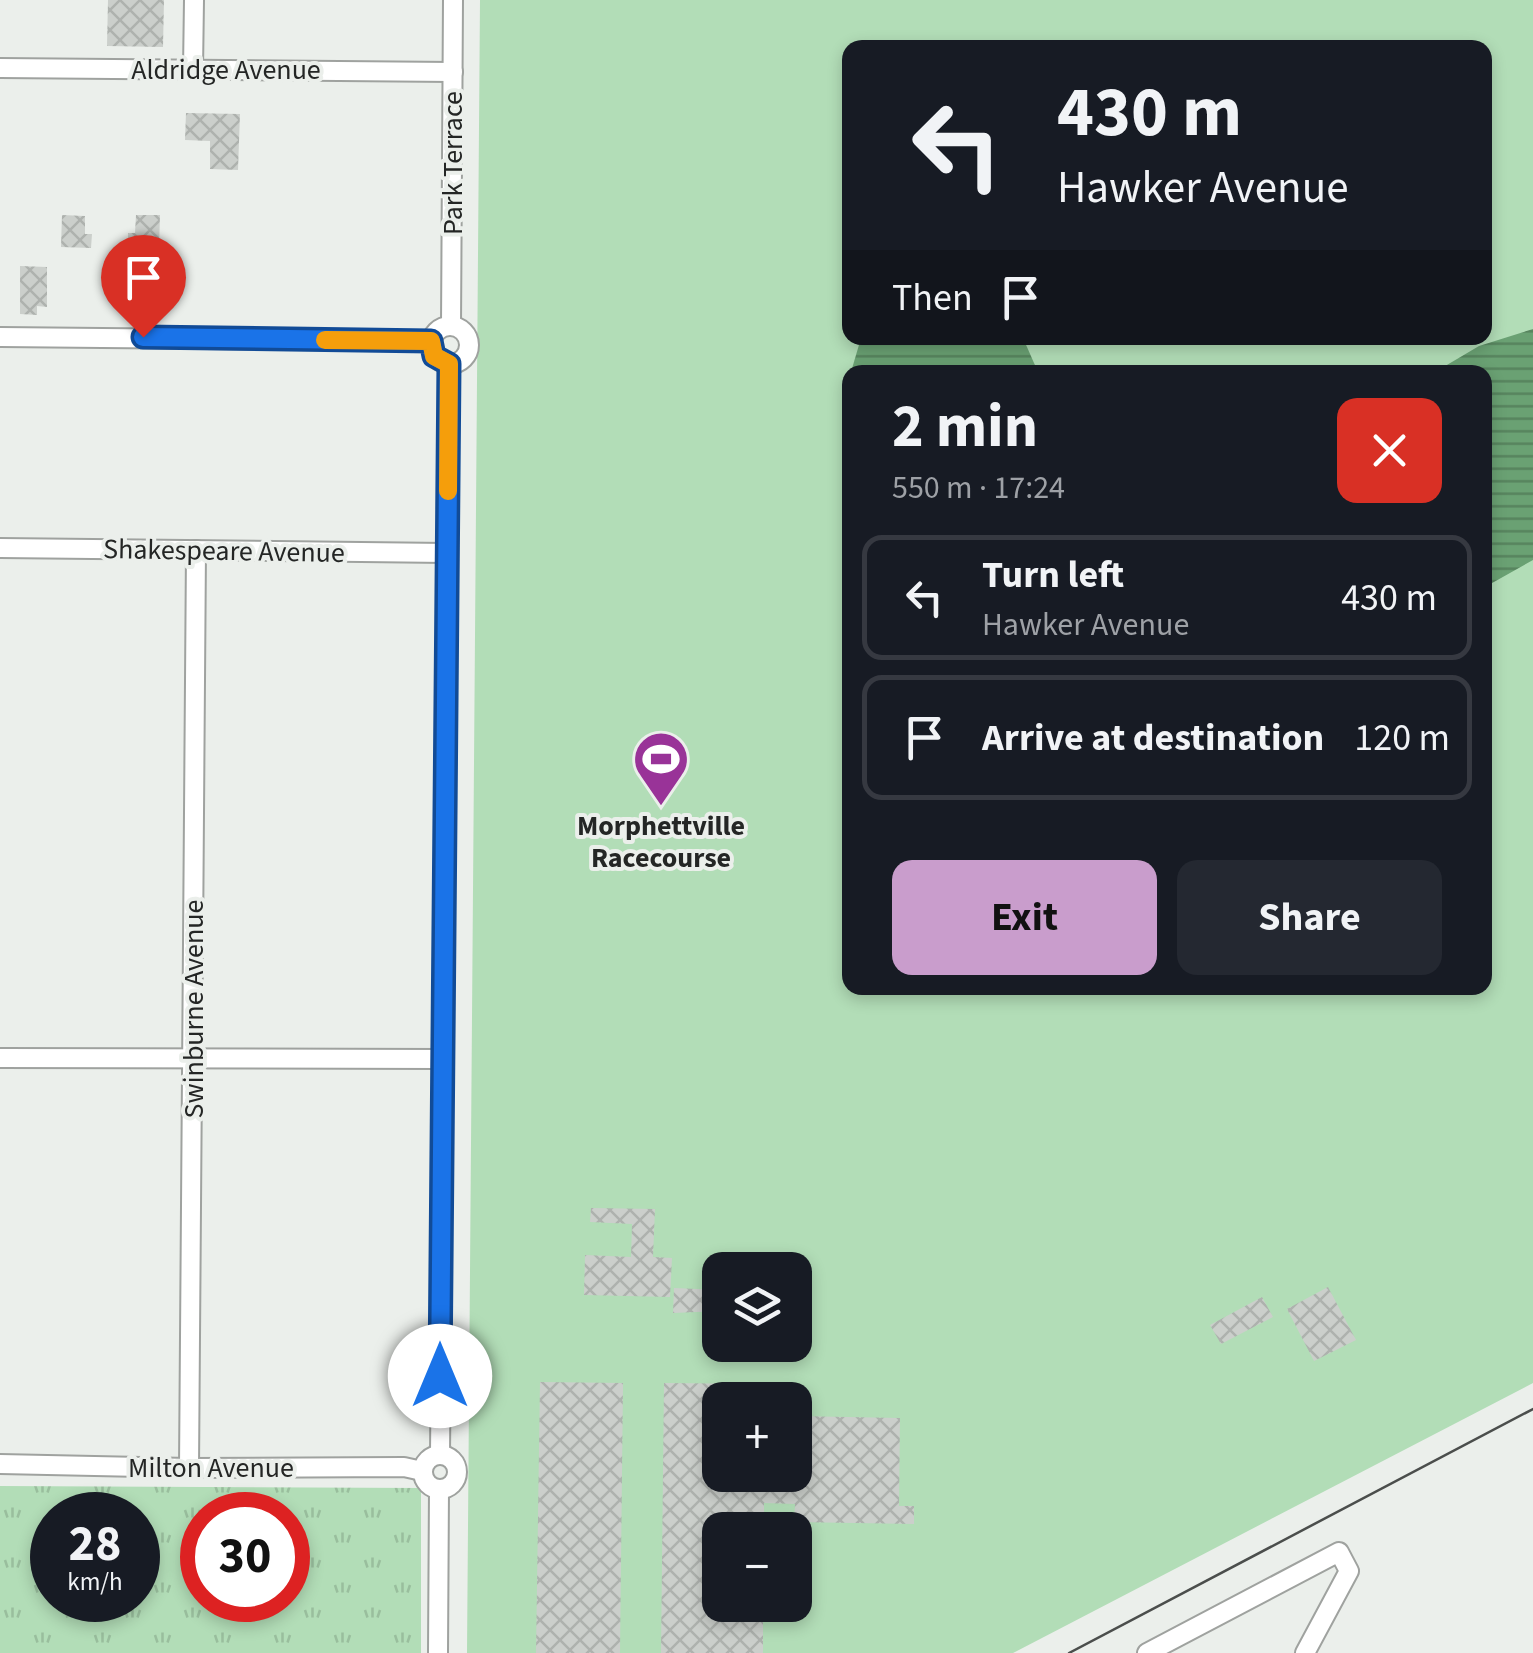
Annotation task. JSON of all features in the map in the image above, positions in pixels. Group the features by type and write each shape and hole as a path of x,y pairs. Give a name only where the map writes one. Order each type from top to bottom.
{"street":[{"path":"194,0 194,69"},
{"name":"Park Terrace","path":"451,326 454,0"},
{"name":"Aldridge Avenue","path":"0,68 452,72"},
{"path":"451,326 464,332 468,346 464,357 449,364 434,356 431,341 436,332 451,326"},
{"path":"0,337 431,341"},
{"path":"440,1455 449,364"},
{"name":"Shakespeare Avenue","path":"0,548 447,553"},
{"name":"Swinburne Avenue","path":"189,1468 196,550"},
{"path":"0,1058 442,1059"},
{"path":"440,1455 454,1463 457,1474 449,1486 439,1489 429,1486 422,1470 427,1460 440,1455"},
{"name":"Milton Avenue","path":"0,1464 422,1470"},
{"path":"438,1653 439,1489"},
{"path":"1147,1653 1339,1552 1349,1571 1305,1653"}],"green space":[{"name":"Morphettville Racecourse","path":"480,0 1533,0 1533,1383 1013,1653 467,1653"},
{"path":"0,1486 421,1488 421,1653 0,1653"}],"shaded area":[{"path":"1533,329 1533,560 1492,583 1492,365 1447,365 1492,342"},
{"path":"859,345 1026,345 1035,365 853,365"}],"building":[{"path":"108,0 164,0 163,47 107,46"},
{"path":"186,113 240,114 238,170 210,169 210,141 185,140"},
{"path":"62,215 85,216 85,234 92,234 91,248 61,247"},
{"path":"136,215 160,215 159,248 128,247 128,233 135,233"},
{"path":"20,266 47,267 47,307 37,306 37,315 20,314"},
{"path":"591,1208 655,1209 653,1257 672,1258 670,1297 584,1295 585,1255 631,1257 632,1224 590,1222"},
{"path":"1328,1287 1356,1340 1314,1361 1287,1309"},
{"path":"674,1288 702,1289 702,1312 673,1313"},
{"path":"1262,1297 1273,1317 1221,1344 1210,1325"},
{"path":"540,1382 623,1383 620,1653 536,1653"},
{"path":"664,1383 702,1383 702,1492 812,1492 812,1416 900,1418 899,1506 914,1506 914,1524 812,1522 812,1512 795,1512 795,1504 764,1503 764,1512 702,1512 702,1622 763,1622 763,1653 661,1653"}],"tram line":[{"path":"1069,1653 1533,1409"}],"slow traffic":[{"path":"325,340 431,341 434,356 449,364 448,491"}],"place":[{"name":"Morphettville Racecourse","path":"661,808"}],"route":[{"path":"143,337 431,341 434,356 449,364 440,1376"}]}
